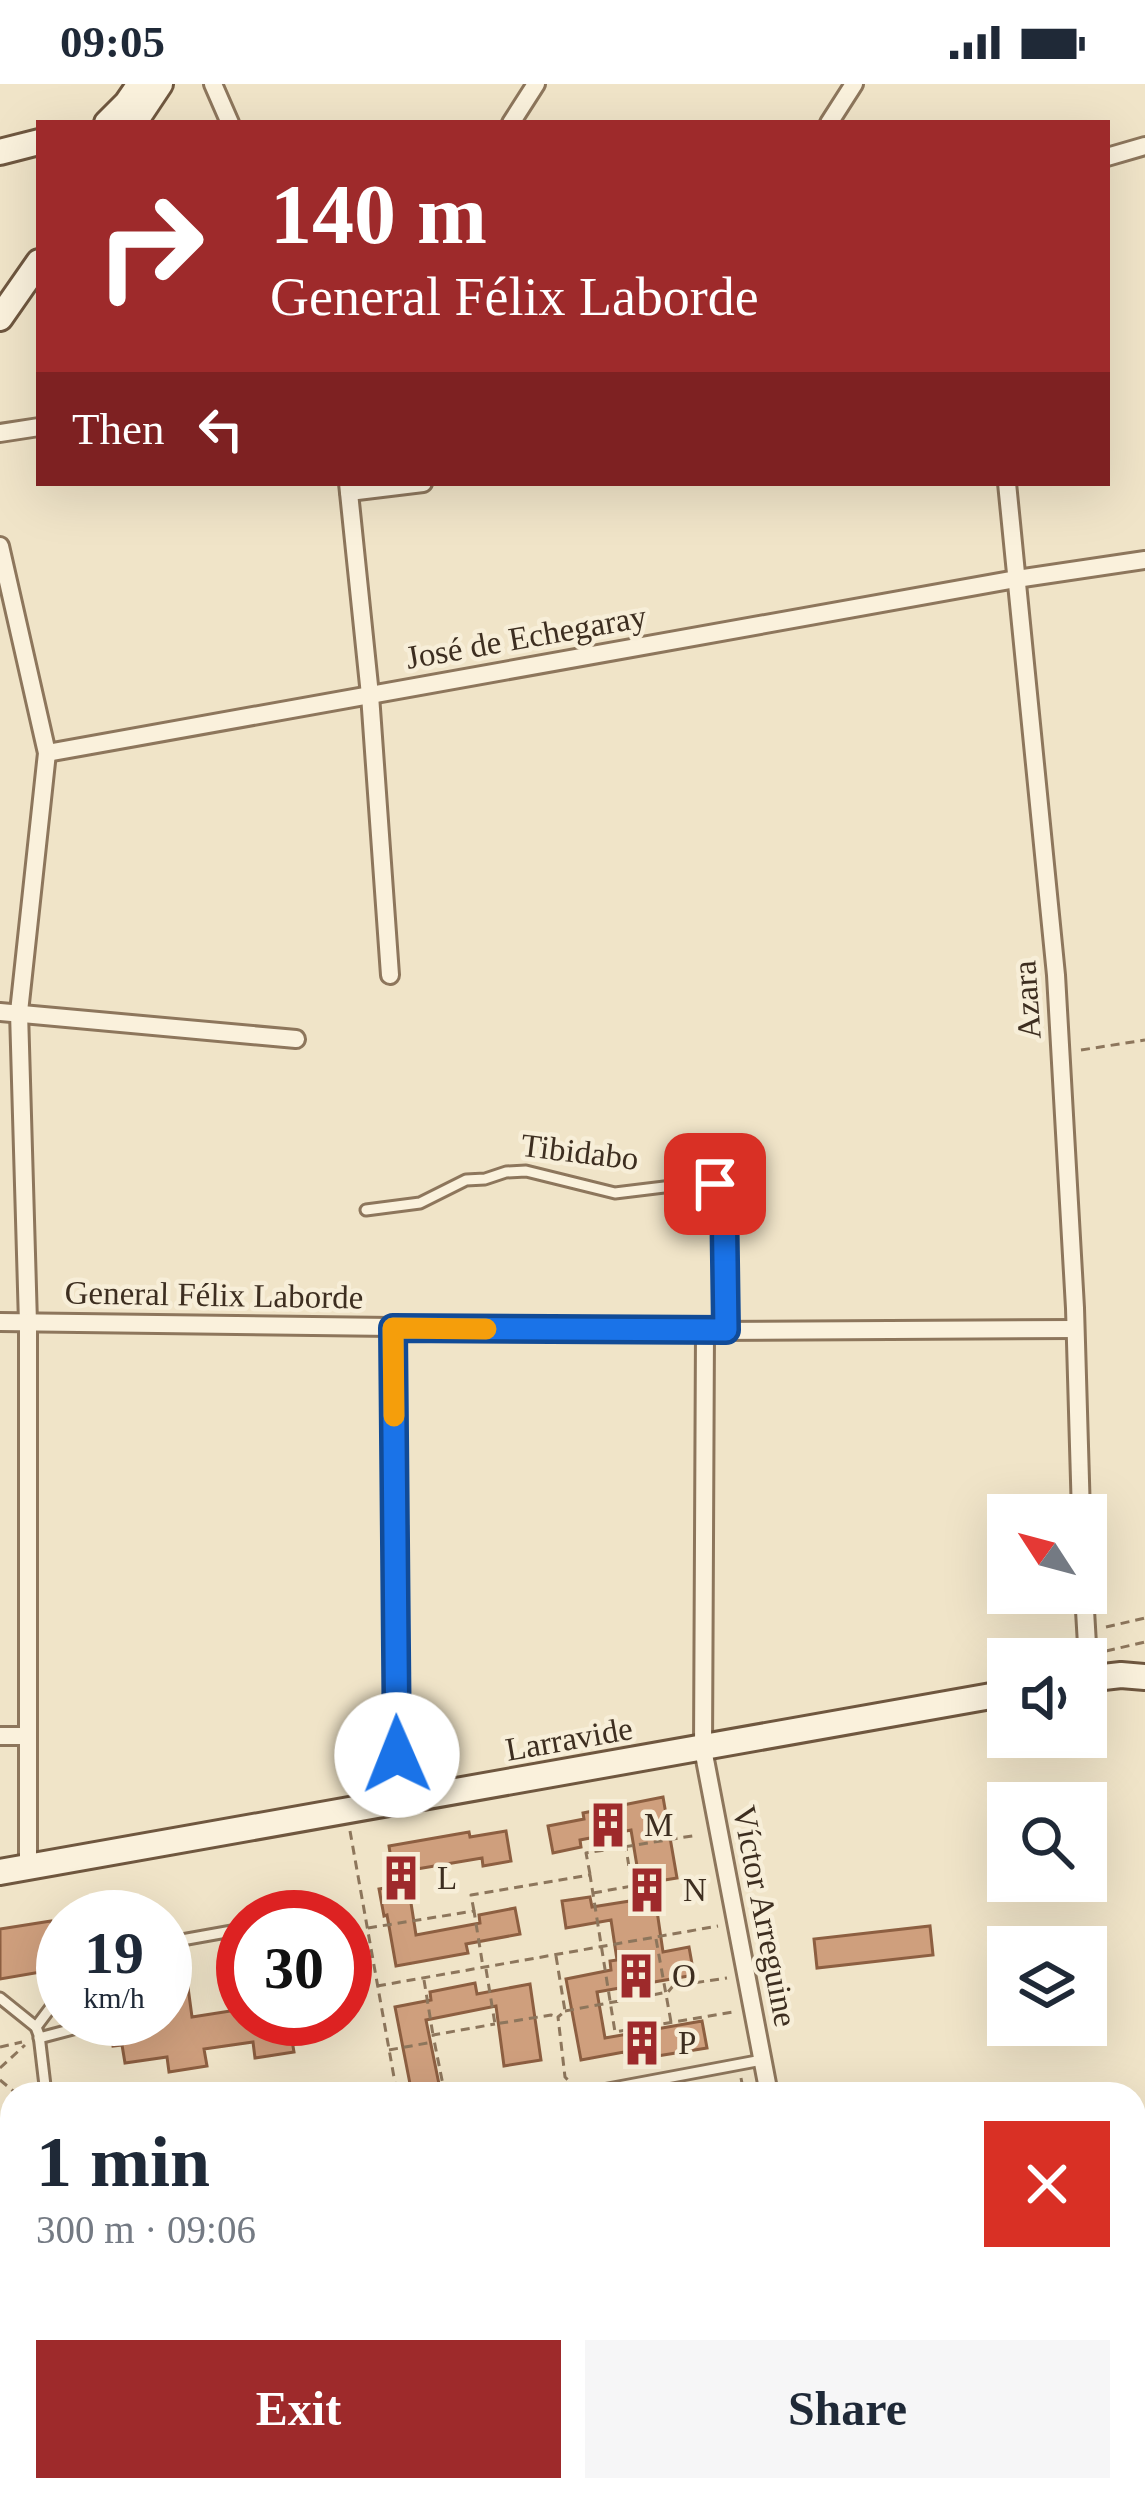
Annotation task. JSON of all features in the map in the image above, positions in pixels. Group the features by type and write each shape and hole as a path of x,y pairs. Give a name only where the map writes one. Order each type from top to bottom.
{"street":[{"path":"109,120 140,84"},
{"path":"136,120 160,84"},
{"path":"213,84 229,120"},
{"path":"513,120 536,84"},
{"path":"831,120 854,84"},
{"path":"0,152 36,143"},
{"path":"1110,157 1145,146"},
{"path":"0,318 36,266"},
{"path":"0,434 36,428"},
{"name":"Azara","path":"1007,486 1062,1055 1080,1494"},
{"path":"349,487 390,975"},
{"path":"0,546 47,753 10,1012 28,1323 28,1866"},
{"name":"José de Echegaray","path":"47,753 1016,579 1145,560"},
{"path":"10,1012 296,1039"},
{"name":"General Félix Laborde","path":"0,1322 705,1331 1075,1329"},
{"path":"393,1328 397,1802"},
{"path":"704,1749 705,1331"},
{"path":"1085,1614 1085,1638"},
{"path":"1107,1673 1145,1677"},
{"name":"Larravide","path":"0,1872 987,1698"},
{"path":"0,1736 26,1736"},
{"name":"Víctor Arreguine","path":"704,1749 767,2082"}],"lane":[{"name":"Tibidabo","path":"366,1210 420,1203 466,1180 506,1172 526,1171 615,1193 715,1184 724,1192 726,1330"},
{"path":"0,1998 36,2030"},
{"path":"40,2046 44,2082"},
{"path":"645,2082 762,2060"}],"path":[{"path":"1062,1055 1145,1040"},
{"path":"1085,1631 1145,1618"},
{"path":"1107,1661 1145,1642"},
{"path":"348,1811 361,1890"},
{"path":"719,1831 586,1853 615,2032 752,2009"},
{"path":"593,1893 632,1886 626,1846"},
{"path":"495,2024 471,1895 590,1876"},
{"path":"372,1927 474,1911"},
{"path":"377,1986 736,1923"},
{"path":"656,1937 671,2022"},
{"path":"556,1954 566,2011"},
{"path":"372,1957 398,2082"},
{"path":"558,2017 566,2011 673,1987 746,1976"},
{"path":"423,1978 442,2082"},
{"path":"433,2035 558,2017"},
{"path":"558,2017 565,2077 570,2082"},
{"path":"0,2047 29,2040 0,2068"},
{"path":"389,2050 435,2042"}],"building":[{"path":"663,1797 677,1878 640,1884 631,1830 580,1840 581,1847 553,1853 548,1826 584,1819 583,1813"},
{"name":"L","path":"506,1831 511,1861 483,1866 482,1858 393,1873 389,1846 469,1832 470,1837"},
{"path":"408,1884 416,1935 480,1923 479,1915 515,1908 520,1934 466,1944 468,1953 396,1966 379,1889"},
{"path":"590,1897 592,1907 655,1897 663,1952 689,1947 694,1975 597,1992 605,2038 702,2021 707,2048 626,2061 624,2052 581,2060 566,1979 611,1970 610,1961 617,1960 611,1920 566,1928 562,1901"},
{"path":"36,1923 36,1973 0,1979 0,1929"},
{"path":"930,1926 933,1955 817,1968 814,1939"},
{"path":"475,1983 477,1994 530,1984 541,2060 504,2066 496,2006 426,2020 439,2082 410,2082 395,2007 431,2000 430,1992"},
{"path":"216,2013 216,2046 225,2046 204,2049 207,2066 169,2072 167,2057 125,2063 122,2046 192,2046 192,2017"},
{"path":"254,2046 293,2046 294,2052 255,2058"}],"slow traffic":[{"path":"394,1416 393,1328 486,1329"}],"place":[{"name":"M","path":"608,1825"},
{"name":"L","path":"401,1878"},
{"name":"N","path":"647,1890"},
{"name":"O","path":"636,1976"},
{"name":"P","path":"642,2043"}],"route":[{"path":"397,1755 393,1328 726,1330 724,1192 715,1184"}]}
